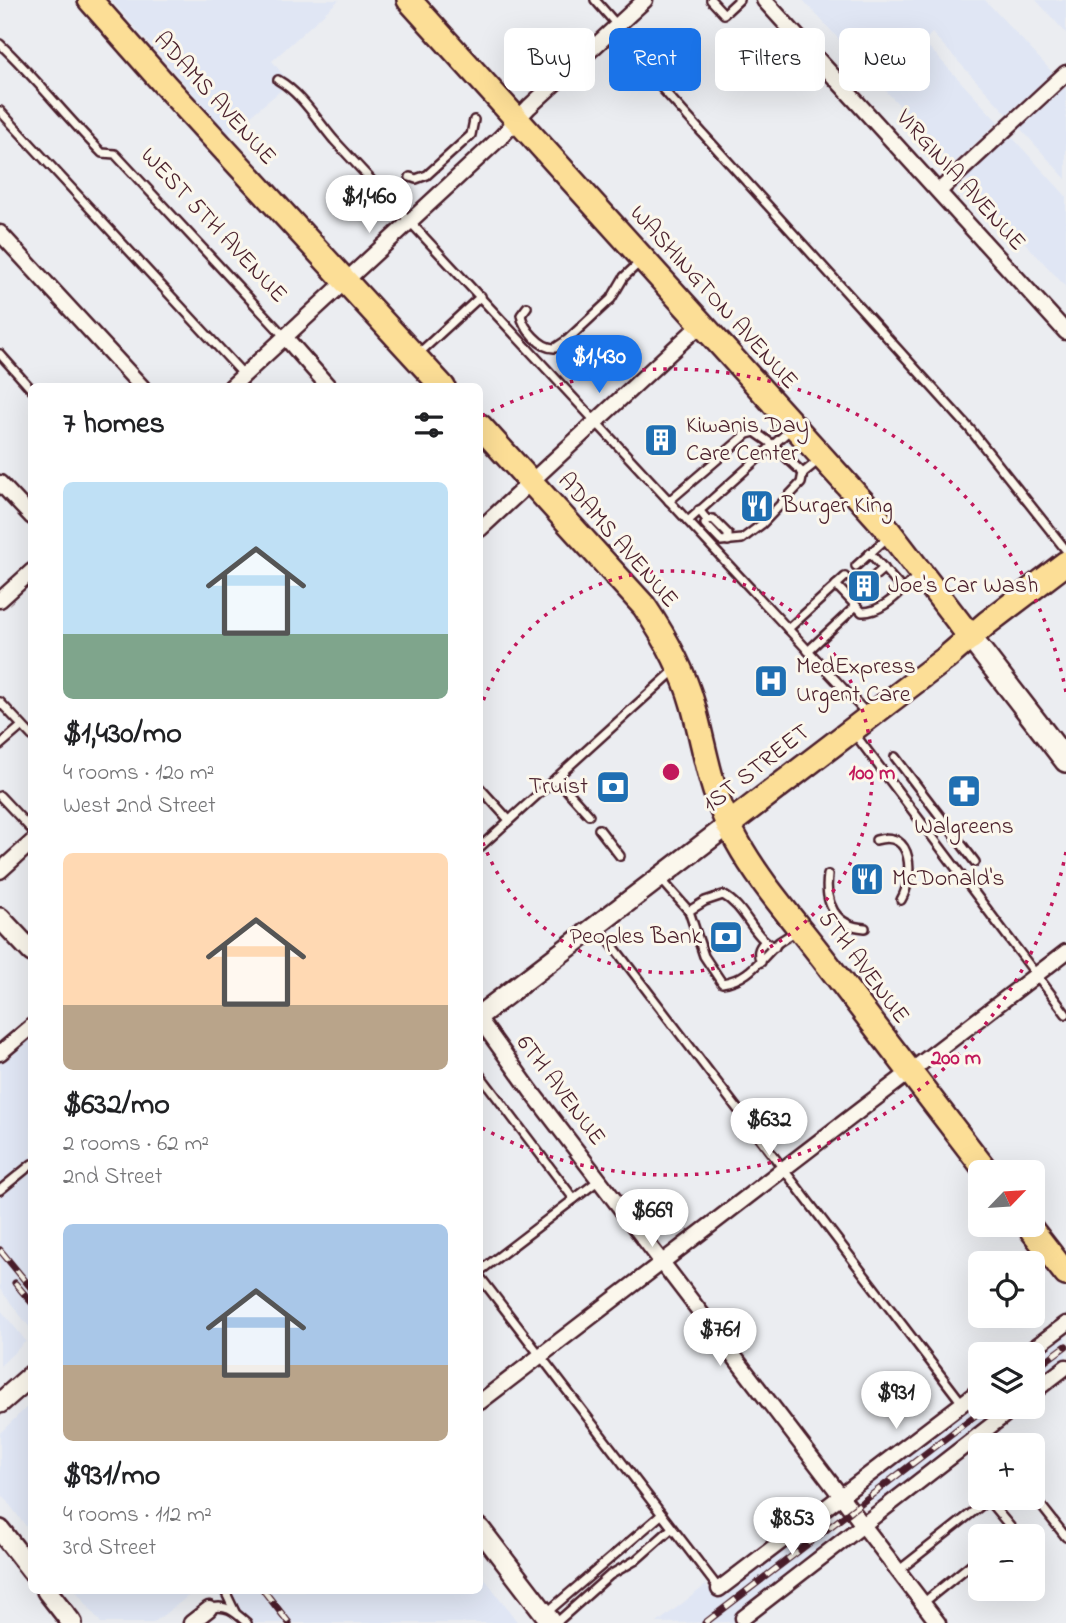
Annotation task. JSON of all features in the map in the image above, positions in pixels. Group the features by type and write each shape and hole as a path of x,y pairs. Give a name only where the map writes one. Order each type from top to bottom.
{"main road":[{"name":"ADAMS AVENUE","path":"90,0 439,383"},
{"name":"WASHINGTON AVENUE","path":"409,0 891,534 971,638"},
{"name":"ADAMS AVENUE","path":"483,429 644,606 660,629 679,666 693,705 709,777 728,825"},
{"name":"1ST STREET","path":"728,825 1066,563"},
{"path":"971,638 1066,761"},
{"name":"5TH AVENUE","path":"728,825 755,870 978,1160"},
{"path":"1037,1237 1066,1275"}],"street":[{"path":"614,28 645,0"},
{"name":"VIRGINIA AVENUE","path":"764,0 1066,332"},
{"path":"235,383 609,33"},
{"path":"939,191 1066,73"},
{"path":"0,233 138,383"},
{"path":"483,525 701,324"},
{"name":"WEST 5TH AVENUE","path":"285,337 325,383"},
{"path":"0,483 28,513"},
{"path":"0,600 28,575"},
{"name":"1ST STREET","path":"483,1015 728,825"},
{"path":"0,871 28,846"},
{"path":"0,918 28,948"},
{"path":"483,1400 1066,952"},
{"name":"6TH AVENUE","path":"483,1022 497,1046 938,1623"},
{"path":"0,1053 28,1029"},
{"path":"1042,1342 1066,1324"},
{"path":"1045,1383 1066,1367"},
{"path":"0,1403 28,1378"},
{"path":"719,1589 968,1399"},
{"path":"745,1620 1000,1419"},
{"path":"0,1530 28,1566"},
{"path":"483,1533 551,1620"},
{"path":"49,1594 72,1623"},
{"path":"191,1623 209,1609"}],"lane":[{"path":"595,0 614,28"},
{"path":"711,0 724,14 740,0"},
{"name":"WEST 5TH AVENUE","path":"0,44 103,153 115,154 285,337"},
{"path":"278,80 300,100 334,140 808,651 1066,1014"},
{"path":"670,91 970,429 1066,550"},
{"path":"0,111 244,374"},
{"path":"410,177 416,179 427,175 471,135 474,120"},
{"path":"527,307 522,315 523,324 544,346 555,348 611,299 624,277 643,259"},
{"path":"415,357 481,296"},
{"path":"0,354 28,386"},
{"path":"688,520 794,426"},
{"path":"669,500 747,434 755,432 803,473"},
{"path":"699,510 707,520 705,524 721,541 742,539 762,524 801,484 803,473 822,457"},
{"path":"856,566 891,534"},
{"path":"870,553 902,589"},
{"path":"869,581 884,568"},
{"path":"836,585 862,612 869,612 884,605 922,572"},
{"path":"788,629 845,576"},
{"path":"850,599 858,591"},
{"path":"808,651 856,606"},
{"path":"483,844 679,666"},
{"path":"0,702 28,732"},
{"path":"0,745 22,726"},
{"path":"895,757 975,862"},
{"path":"556,778 589,815"},
{"path":"483,791 509,820"},
{"path":"0,796 28,826"},
{"path":"599,829 620,856"},
{"path":"876,840 894,838 905,848 908,856 908,879 901,900"},
{"path":"828,875 826,890 831,906 847,925 865,928"},
{"path":"659,877 689,911 705,956 722,983 744,976 800,928"},
{"path":"689,911 705,901 723,895 733,900 764,942 775,947"},
{"path":"597,925 962,1403"},
{"path":"761,962 759,948 764,942"},
{"path":"483,1079 574,1199"},
{"path":"0,1190 28,1167"},
{"path":"483,1275 599,1180"},
{"path":"483,1281 719,1589"},
{"path":"898,1571 975,1510"},
{"path":"998,1510 1008,1524"},
{"path":"1045,1510 1066,1537"},
{"path":"551,1620 661,1515"},
{"path":"551,1620 610,1575 636,1560 671,1529"},
{"path":"923,1604 968,1567"},
{"path":"226,1594 235,1612"},
{"path":"209,1609 226,1607 247,1623"}],"shaded area":[{"path":"111,0 339,0 272,61 290,83 228,134"},
{"path":"803,0 985,0 1053,73 1007,114 932,33 930,35 930,28 839,28 839,39"},
{"path":"1036,0 1066,0 1066,33"},
{"path":"930,48 998,122 953,164 886,91 930,91"},
{"path":"1066,88 1066,179 1020,128"},
{"path":"1011,136 1066,196 1066,287 965,178"},
{"path":"28,1024 28,1325 0,1289 0,1050"},
{"path":"0,1309 26,1341 0,1366"},
{"path":"1066,1328 1066,1367 1045,1384 1045,1344"},
{"path":"968,1404 968,1419 999,1419 980,1433 968,1433 968,1443 881,1510 862,1486"},
{"path":"28,1406 28,1529 0,1492 0,1433"},
{"path":"823,1515 842,1540 734,1622 657,1623 706,1585 716,1597"},
{"path":"483,1576 518,1623 240,1623 217,1594 483,1594"},
{"path":"78,1594 191,1594 153,1623 101,1623"}],"railway":[{"path":"0,1250 28,1284"},
{"path":"15,1283 28,1298"},
{"path":"1045,1361 1066,1346"},
{"path":"705,1623 970,1419"},
{"path":"266,1594 289,1623"}],"place":[{"name":"Kiwanis Day Care Center","path":"661,440"},
{"name":"Burger King","path":"757,506"},
{"name":"Joe's Car Wash","path":"864,586"},
{"name":"MedExpress Urgent Care","path":"771,681"},
{"name":"Truist","path":"613,787"},
{"name":"Walgreens","path":"964,791"},
{"name":"McDonald's","path":"867,879"},
{"name":"Peoples Bank","path":"726,937"}]}
